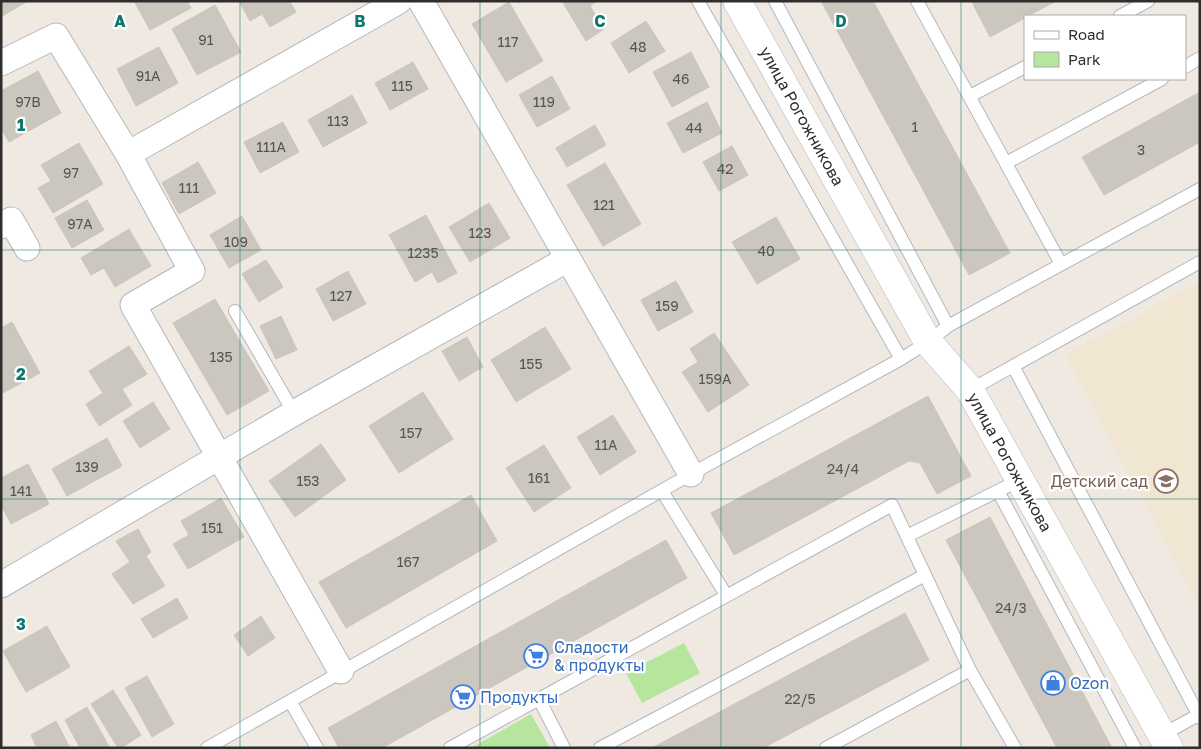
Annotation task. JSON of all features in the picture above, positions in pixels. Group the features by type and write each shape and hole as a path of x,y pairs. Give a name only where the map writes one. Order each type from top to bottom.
{"street":[{"path":"128,154 399,1"},
{"name":"улица Рогожникова","path":"737,1 970,390 1009,486 1165,741"},
{"path":"426,3 568,259 691,474"},
{"path":"1,63 56,36 128,154 192,271 133,304 341,671"},
{"path":"1,226 11,220 27,248"},
{"path":"1,585 294,413 568,259"}],"lane":[{"path":"698,1 900,359"},
{"path":"775,1 938,334"},
{"path":"917,1 1061,264"},
{"path":"1122,15 1148,1"},
{"path":"1186,66 1200,58"},
{"path":"970,96 1024,68"},
{"path":"1006,163 1160,80"},
{"path":"207,748 691,474 900,359 938,334 1061,264 1200,189"},
{"path":"970,390 1200,262"},
{"path":"235,311 294,413"},
{"path":"1013,366 1199,716 1165,741"},
{"path":"906,536 1009,486 1135,748"},
{"path":"662,491 726,595"},
{"path":"450,748 892,505 970,670 1012,747"},
{"path":"600,748 925,575"},
{"path":"826,748 970,670"},
{"path":"539,699 564,748"},
{"path":"290,701 317,748"}],"shaded area":[{"name":"Детский сад","path":"1200,282 1200,607 1065,355"}],"green space":[{"path":"684,643 700,673 642,703 626,673"},
{"path":"531,714 550,748 471,748"}],"building":[{"path":"1,1 26,1 26,2 2,16"},
{"path":"134,1 187,1 191,8 150,30"},
{"path":"239,1 289,1 296,12 270,27 262,14 250,21"},
{"path":"562,1 597,1 590,6 604,29 586,41"},
{"path":"821,1 873,1 1010,253 969,275"},
{"path":"1056,1 1030,15 1024,15 1024,19 990,37 972,2"},
{"path":"509,2 543,61 506,82 472,24"},
{"path":"215,5 241,52 197,75 172,29"},
{"path":"646,21 665,51 629,73 611,43"},
{"path":"159,47 178,83 136,106 117,69"},
{"path":"691,52 709,87 672,107 653,72"},
{"path":"413,62 428,89 390,110 375,83"},
{"path":"38,71 61,113 9,142 1,128 1,91"},
{"path":"552,76 570,109 537,127 519,95"},
{"path":"1200,92 1200,142 1104,195 1082,157"},
{"path":"352,95 367,123 323,147 308,120"},
{"path":"707,102 722,133 683,153 667,123"},
{"path":"283,122 299,152 260,173 244,142"},
{"path":"595,125 606,145 567,167 556,148"},
{"path":"79,143 103,184 53,213 38,188 51,181 41,165"},
{"path":"732,146 748,175 719,191 703,162"},
{"path":"198,162 216,193 179,214 162,183"},
{"path":"605,163 641,224 603,246 567,185"},
{"path":"87,200 104,230 72,248 55,218"},
{"path":"489,203 510,238 470,262 449,227"},
{"path":"426,215 457,273 438,283 432,272 415,282 389,235"},
{"path":"242,216 261,250 229,268 210,235"},
{"path":"776,217 800,259 757,284 732,242"},
{"path":"129,229 151,266 115,287 104,268 91,275 81,258"},
{"path":"266,260 283,287 259,302 242,274"},
{"path":"348,271 366,304 333,321 316,289"},
{"path":"676,281 693,312 658,331 641,300"},
{"path":"215,299 269,391 227,415 173,323"},
{"path":"281,316 297,350 276,359 260,326"},
{"path":"12,322 40,373 1,394 1,328"},
{"path":"545,327 571,369 516,402 491,360"},
{"path":"714,333 749,385 708,412 682,372 698,362 690,349"},
{"path":"467,337 483,367 459,381 442,351"},
{"path":"129,346 147,374 122,389 132,405 99,426 86,404 103,393 89,371"},
{"path":"423,392 453,439 399,473 369,426"},
{"path":"928,396 971,476 937,494 920,463 909,461 734,555 711,513"},
{"path":"153,402 170,429 140,448 123,421"},
{"path":"613,415 636,452 600,475 577,437"},
{"path":"107,438 122,466 67,496 52,469"},
{"path":"321,444 346,480 295,517 269,481"},
{"path":"544,445 571,488 534,512 506,468"},
{"path":"28,464 49,504 11,524 1,505 1,478"},
{"path":"471,495 497,541 346,628 319,582"},
{"path":"221,498 244,537 188,569 173,544 189,535 181,521"},
{"path":"990,517 1112,748 1057,748 946,540"},
{"path":"138,529 151,552 146,556 165,586 133,604 112,574 130,562 116,541"},
{"path":"666,540 687,578 382,748 339,748 328,728"},
{"path":"177,598 188,618 153,638 141,619"},
{"path":"905,613 929,660 763,748 652,748"},
{"path":"261,616 275,638 248,656 234,635"},
{"path":"47,626 70,667 26,692 3,651"},
{"path":"147,676 174,724 152,737 125,688"},
{"path":"113,690 141,735 121,748 118,748 91,704"},
{"path":"87,707 110,748 80,748 65,720"},
{"path":"56,721 70,748 37,748 31,735"}],"place":[{"name":"Детский сад","path":"1166,481"},
{"name":"Сладости & продукты","path":"536,656"},
{"name":"Ozon","path":"1053,683"},
{"name":"Продукты","path":"463,697"}]}
